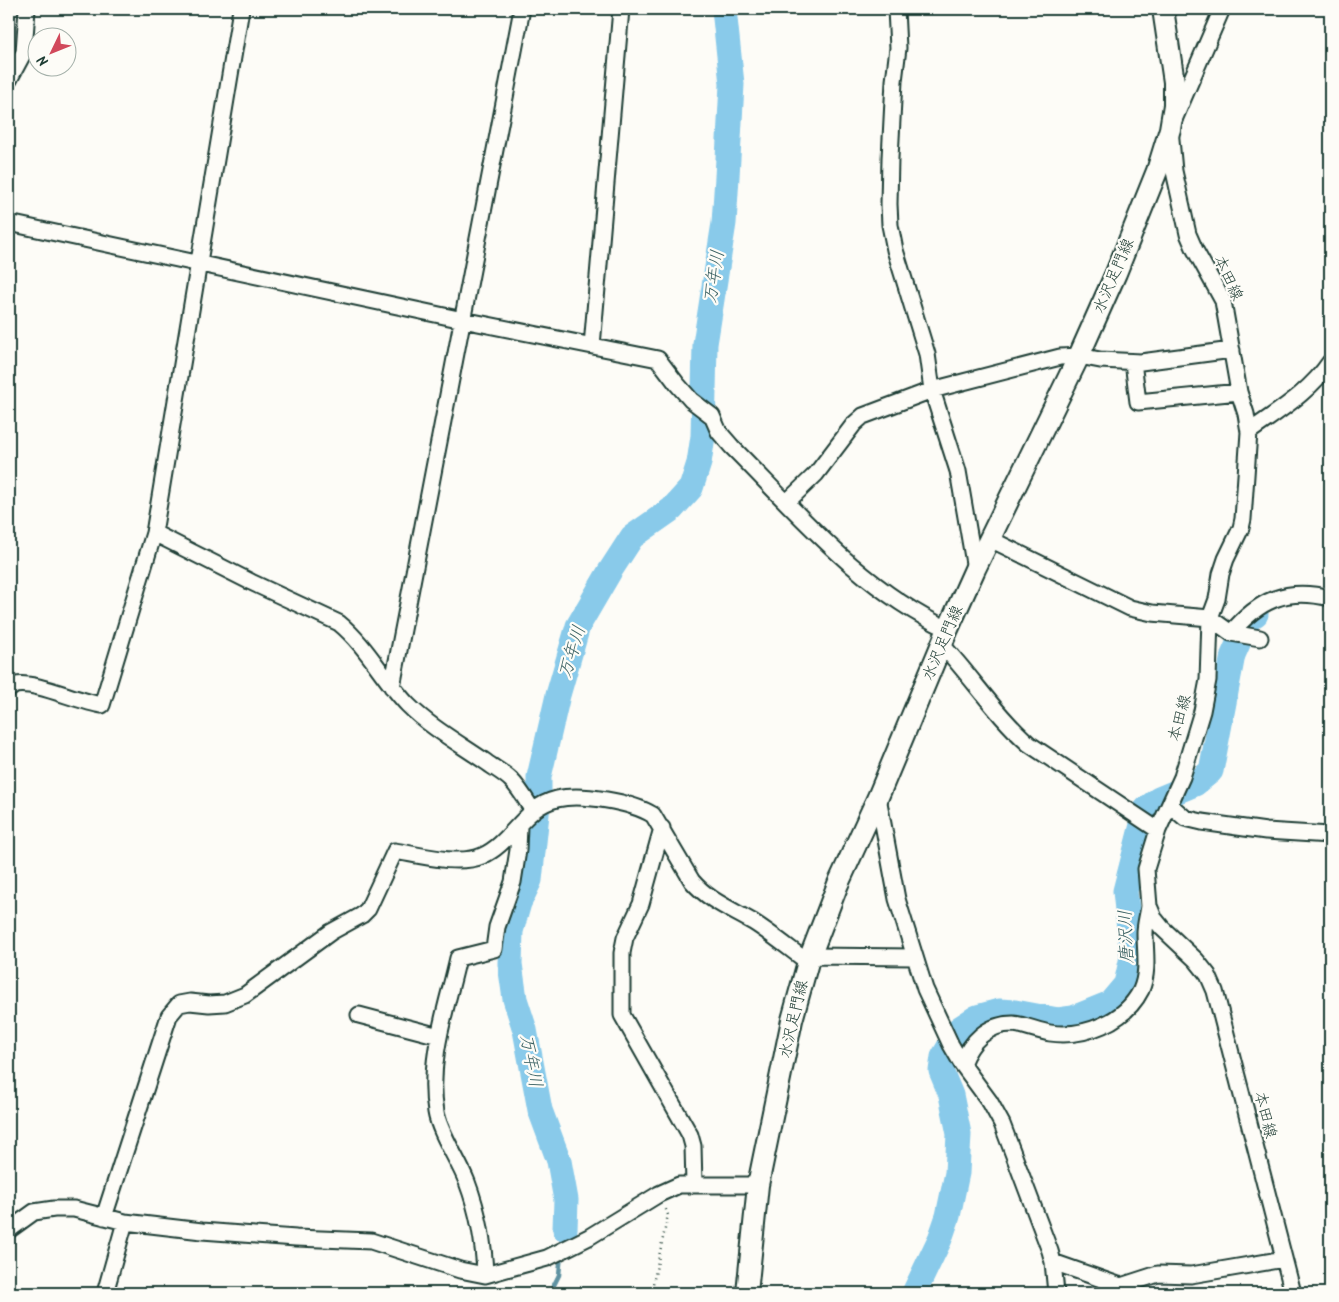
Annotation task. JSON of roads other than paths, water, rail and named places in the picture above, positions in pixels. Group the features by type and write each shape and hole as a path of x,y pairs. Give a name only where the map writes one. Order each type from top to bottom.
{"main road":[{"name":"水沢足門線","path":"747,1293 758,1185 792,1020 809,959 838,884 878,797 975,569 1079,356 1116,273 1157,171 1170,129 1174,105 1174,82 1163,9"}],"street":[{"path":"9,80 24,52 27,9"},
{"path":"9,689 16,685 33,686 102,705 154,533 241,9"},
{"path":"392,686 522,9"},
{"path":"592,346 621,9"},
{"path":"896,9 898,48 894,81 890,158 890,225 895,250 927,354 932,390 958,471 975,569"},
{"path":"1170,129 1222,9"},
{"name":"本田線","path":"1170,129 1174,171 1188,234 1222,301 1248,432 1243,519 1241,528 1226,559 1217,598 1210,618 1208,680 1202,711 1182,776 1170,805 1155,828 1146,869 1149,906 1154,918 1162,928 1196,960 1208,975 1215,991 1293,1293"},
{"path":"9,223 463,320 658,359 691,400 712,416 719,432 732,447 847,562 897,600 930,621 945,637 966,671 1010,728 1029,744 1155,828"},
{"path":"787,502 816,474 854,424 863,416 932,390 1060,357 1079,356 1100,360 1133,362 1232,350"},
{"path":"1133,362 1138,402 1240,392"},
{"path":"1248,432 1307,390 1330,362"},
{"path":"154,533 251,582 339,623 351,633 409,706 510,778 521,791 533,811"},
{"path":"990,539 1130,608 1152,613 1210,618 1231,633 1260,638"},
{"path":"1231,633 1244,618 1265,602 1305,593 1330,598"},
{"path":"104,1217 169,1016 179,1004 190,1002 225,1003 245,995 331,932 362,915 368,909 395,851 445,859 466,860 481,856 498,846 533,811 555,799 570,797 616,802 642,808 653,815 692,881 700,891 712,900 754,922 809,959 915,958"},
{"path":"878,797 897,899 924,989 950,1045 960,1062 990,1102 1002,1124 1053,1262 1056,1293"},
{"path":"1170,805 1185,818 1202,822 1266,831 1330,834"},
{"path":"485,1275 485,1255 478,1222 467,1182 436,1113 434,1083 439,1036 458,958 494,949 497,927 513,882 518,850 519,826"},
{"path":"662,828 643,898 625,938 622,953 622,1015 690,1135 693,1146 694,1185"},
{"path":"960,1062 972,1044 998,1026 1013,1024 1050,1033 1068,1034 1085,1031 1110,1022 1127,1009 1141,988 1147,968 1145,931 1149,906"},
{"path":"359,1015 439,1036"},
{"path":"9,1230 34,1212 74,1209 125,1222 221,1233 371,1241 460,1270 485,1275 512,1269 552,1256 572,1247 659,1194 679,1185 758,1185"},
{"path":"105,1293 125,1222"},
{"path":"1053,1262 1121,1286 1158,1274 1191,1275 1284,1259"}],"waterway":[{"name":"万年川","path":"565,1229 566,1200 559,1161 540,1110 525,1030 515,999 510,964 511,931 519,903 530,880 539,795 539,777 558,695 578,626 632,537 672,509 691,488 699,463 703,436 705,344 724,223 727,177 732,84 724,9"},
{"name":"唐沢川","path":"914,1293 940,1239 948,1216 957,1173 959,1134 951,1095 941,1071 943,1057 960,1028 977,1017 999,1011 1058,1020 1073,1018 1110,1003 1126,984 1132,957 1125,891 1146,809 1159,799 1195,784 1211,771 1233,655 1249,619 1256,614"},
{"name":"万年川","path":"563,1247 565,1229"},
{"name":"万年川","path":"550,1293 559,1275 561,1254"}]}
